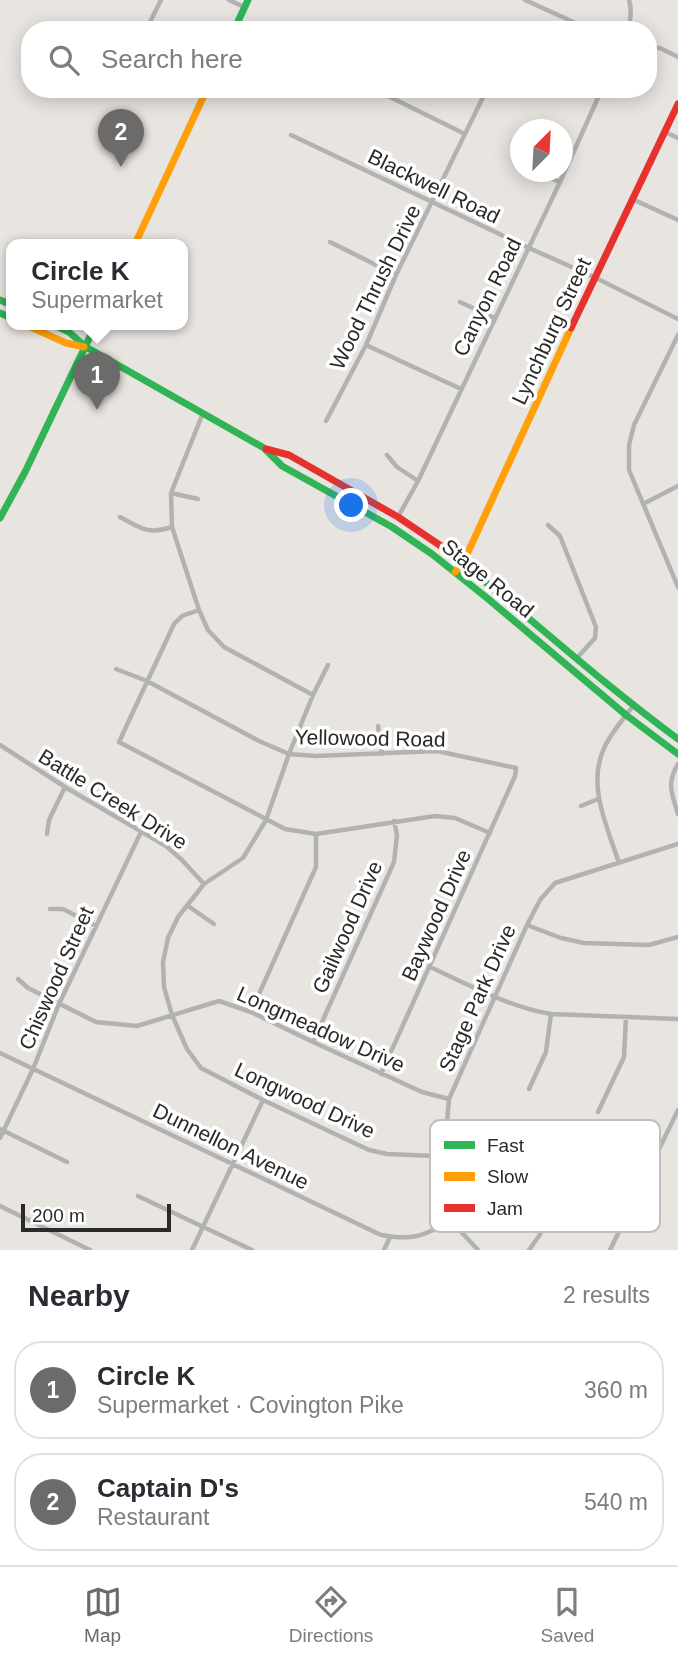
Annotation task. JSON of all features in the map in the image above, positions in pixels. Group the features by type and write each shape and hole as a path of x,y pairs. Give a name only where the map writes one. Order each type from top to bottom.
{"main road":[{"path":"238,21 247,4"},
{"path":"137,239 203,98"},
{"name":"Lynchburg Street","path":"455,572 463,563 594,278 678,104"},
{"name":"Stage Road","path":"37,330 66,344 86,347"},
{"name":"Stage Road","path":"65,330 86,347 264,448 289,455 398,517 463,563 633,706 678,739"},
{"path":"0,518 93,330"},
{"name":"Stage Road","path":"264,448 282,466 392,527 455,572 626,716 678,754"}],"street":[{"path":"150,21 161,0"},
{"path":"229,0 247,4"},
{"path":"525,0 537,2 574,21"},
{"path":"629,0 632,8 630,21"},
{"path":"657,48 678,57"},
{"path":"392,98 466,134"},
{"name":"Wood Thrush Drive","path":"326,421 366,345 396,275 483,98"},
{"name":"Canyon Road","path":"573,153 598,98"},
{"path":"665,132 678,138"},
{"name":"Blackwell Road","path":"291,135 678,319"},
{"name":"Canyon Road","path":"398,517 418,481 560,182"},
{"path":"632,199 678,220"},
{"path":"330,242 396,275"},
{"path":"460,302 494,318"},
{"path":"678,335 634,425 629,445 629,470 678,587"},
{"path":"366,345 461,389"},
{"path":"203,413 171,493 172,527 199,610 208,631 224,647 313,695"},
{"path":"387,455 397,467 418,481"},
{"path":"643,504 678,486"},
{"path":"171,493 198,499"},
{"path":"120,517 147,531 158,532 172,527"},
{"path":"548,525 560,536 596,627 596,638 577,659"},
{"path":"199,610 182,616 174,624 119,743 285,829 316,834 435,816 455,818 490,833"},
{"path":"172,1015 164,987 163,962 168,938 178,917 204,884 243,858 266,820 289,754 328,665"},
{"name":"Yellowood Road","path":"116,669 147,681 259,741 289,754 316,756 436,751 516,768"},
{"path":"619,863 598,799 597,766 605,746 633,706"},
{"path":"378,726 382,754"},
{"name":"Battle Creek Drive","path":"0,745 65,788 166,846 204,884"},
{"path":"678,764 670,787 678,814"},
{"name":"Baywood Drive","path":"381,1074 490,833 516,768"},
{"path":"47,834 49,820 65,788"},
{"path":"581,806 598,799"},
{"name":"Gailwood Drive","path":"313,1042 394,862 397,835 394,821"},
{"name":"Chiswood Street","path":"0,1138 141,832"},
{"path":"251,1012 316,867 316,834"},
{"name":"Stage Park Drive","path":"447,1120 449,1099 540,900 555,883 678,844"},
{"path":"188,906 214,924"},
{"path":"50,909 63,909 96,926"},
{"path":"527,925 561,938 584,943 649,945 678,937"},
{"path":"430,967 531,1011 678,1019"},
{"name":"Longmeadow Drive","path":"18,979 28,988 96,1022 137,1026 219,1001 251,1012 422,1092 449,1099"},
{"path":"529,1089 546,1052 551,1014"},
{"name":"Longwood Drive","path":"172,1015 187,1049 201,1068 369,1150 387,1154 430,1156"},
{"path":"598,1112 624,1057 626,1017"},
{"name":"Dunnellon Avenue","path":"0,1054 381,1235 402,1239 431,1232"},
{"path":"192,1250 263,1100"},
{"path":"660,1148 678,1110"},
{"path":"2,1130 67,1162"},
{"path":"138,1196 252,1250"},
{"path":"0,1206 90,1250"},
{"path":"461,1232 478,1250"},
{"path":"529,1250 541,1232"},
{"path":"610,1250 619,1232"},
{"path":"384,1250 390,1237"}],"traffic: fast":[{"path":"238,21 248,0"},
{"path":"0,300 6,303"},
{"path":"0,313 6,316"},
{"path":"65,330 86,347 264,448 282,466 392,527 432,554 626,715 678,754"},
{"path":"0,518 93,330"},
{"path":"441,546 678,739"}],"traffic: slow":[{"path":"137,239 203,98"},
{"path":"455,572 463,563 571,328"},
{"path":"37,330 66,343 84,347"}],"traffic: jam":[{"path":"571,328 678,104"},
{"path":"266,449 289,455 398,517 441,546"}],"place":[{"name":"Captain D's","path":"121,167"},
{"name":"Circle K","path":"97,410"}]}
